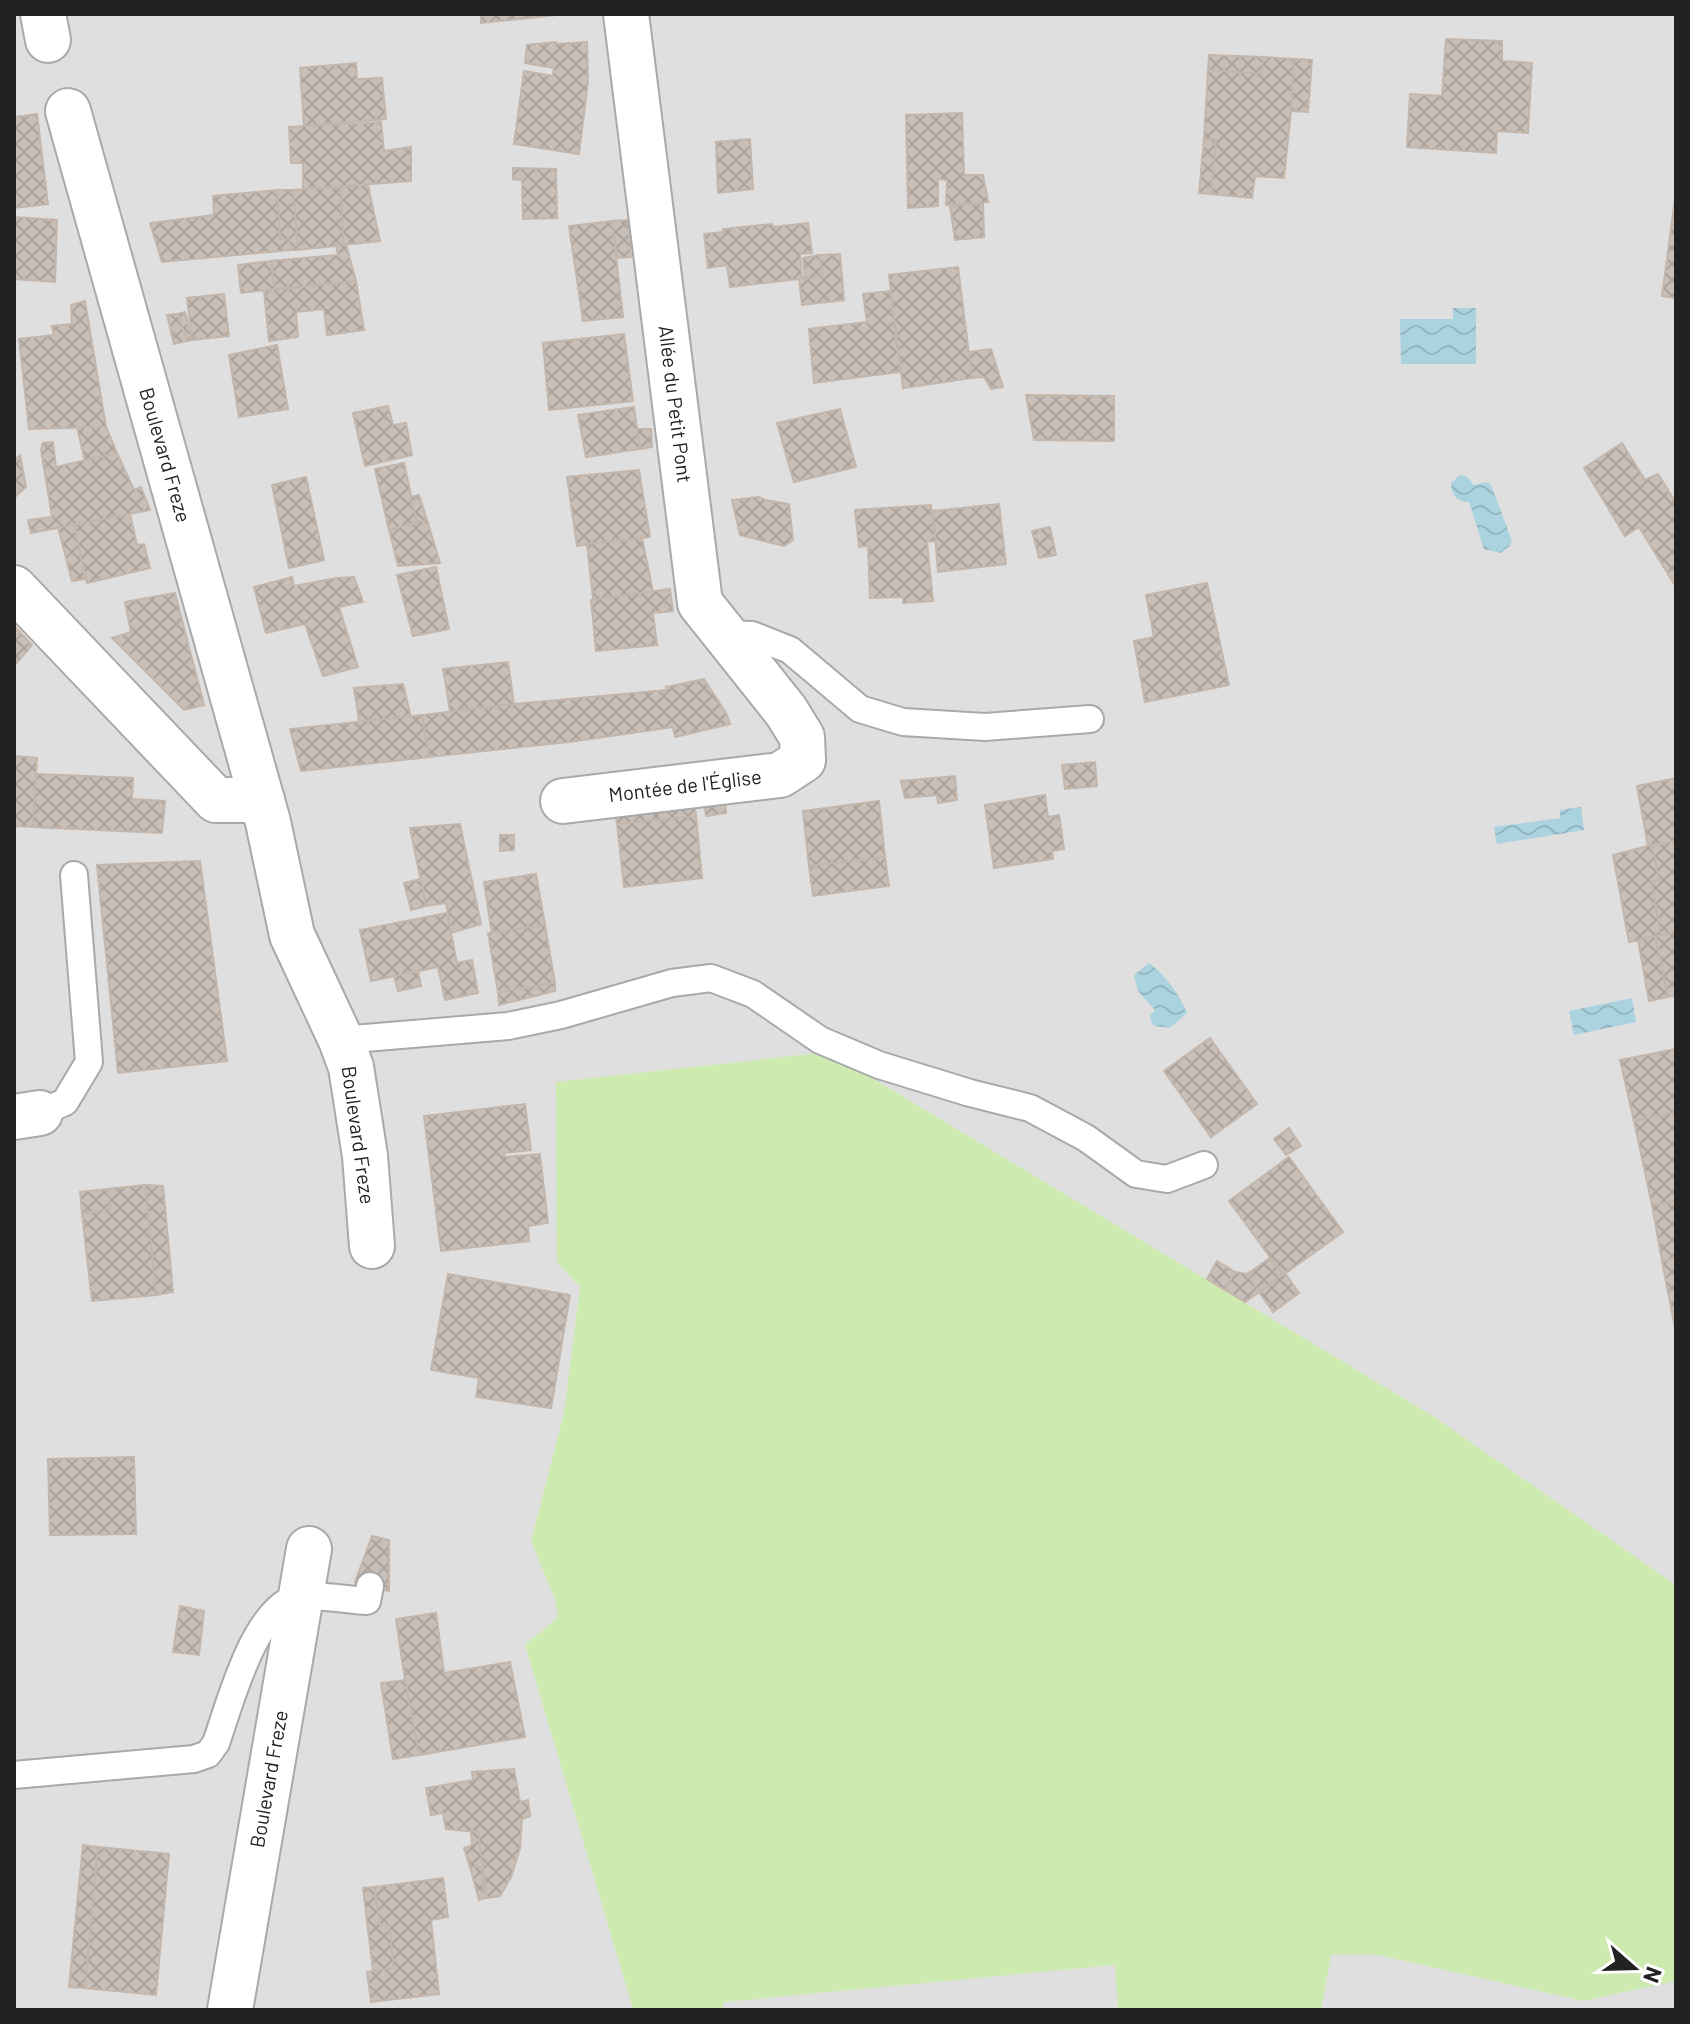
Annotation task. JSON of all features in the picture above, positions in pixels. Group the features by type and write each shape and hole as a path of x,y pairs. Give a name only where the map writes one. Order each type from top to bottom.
{"street":[{"name":"Allée du Petit Pont","path":"626,14 700,603 786,711 802,737 803,760"},
{"name":"Boulevard Freze","path":"68,111 268,822 292,935 351,1067 365,1156 372,1246"},
{"path":"14,588 216,800 262,800"},
{"name":"Montée de l'Église","path":"563,801 780,775 803,760"},
{"name":"Boulevard Freze","path":"230,2010 309,1549"}],"lane":[{"path":"725,634 752,635 790,650 860,709 903,722 985,727 1090,719"},
{"path":"27,1115 65,1102 89,1062 74,875"},
{"path":"341,1040 508,1026 561,1015 672,983 711,978 753,994 820,1040 879,1065 1030,1108 1086,1138 1136,1174 1167,1179 1204,1165"},
{"path":"14,1775 194,1759 208,1754 216,1743 252,1645 263,1624 277,1609 301,1597 367,1601 370,1586"}],"shaded area":[{"path":"14,14 1676,14 1676,2010 14,2010"}],"green space":[{"path":"829,1052 1433,1416 1676,1585 1676,1981 1583,2001 1378,1955 1331,1955 1321,2010 1118,2010 1115,1965 723,2002 723,2009 633,2009 525,1645 558,1617 555,1599 531,1541 564,1413 580,1287 557,1262 556,1082"}],"water":[{"path":"1453,308 1476,308 1476,364 1401,364 1400,319 1453,319"},
{"path":"1460,475 1468,478 1473,485 1487,482 1491,485 1512,541 1500,553 1484,549 1469,502 1461,501 1452,491 1451,483"},
{"path":"1581,807 1584,830 1497,844 1494,827 1560,818 1560,810"},
{"path":"1149,963 1171,985 1187,1013 1170,1028 1155,1026 1151,1022 1150,1015 1155,1010 1138,991 1134,975"},
{"path":"1632,998 1636,1022 1574,1035 1569,1011"}],"building":[{"path":"481,14 566,14 481,23"},
{"path":"1446,39 1502,41 1502,61 1532,63 1528,133 1497,131 1496,153 1407,147 1410,94 1442,96"},
{"path":"587,42 588,81 579,154 514,144 524,71 553,76 554,68 525,63 527,45"},
{"path":"1209,55 1263,57 1262,74 1208,70"},
{"path":"1263,57 1294,59 1284,178 1255,176 1252,198 1211,194 1216,140 1204,139 1208,70 1262,74"},
{"path":"1294,59 1312,60 1308,112 1291,111"},
{"path":"356,63 357,79 382,78 386,119 304,126 300,68"},
{"path":"962,113 964,175 983,175 988,202 946,205 947,180 938,179 938,206 908,208 906,115"},
{"path":"37,114 48,204 14,208 14,117"},
{"path":"381,122 384,151 411,147 411,181 303,189 303,163 291,163 289,127"},
{"path":"750,139 753,189 718,193 716,142"},
{"path":"1204,139 1216,140 1211,194 1199,193"},
{"path":"513,168 556,169 557,218 523,219 522,180 513,179"},
{"path":"368,185 380,241 343,245 341,187"},
{"path":"341,187 343,245 298,250 293,190"},
{"path":"277,190 293,190 298,250 290,250 290,240 280,239"},
{"path":"277,190 280,239 290,240 290,250 162,262 150,223 214,215 213,196"},
{"path":"1676,199 1676,298 1662,296"},
{"path":"983,203 984,237 955,240 950,206"},
{"path":"14,217 57,220 55,282 14,279"},
{"path":"628,220 631,257 617,258 612,221"},
{"path":"612,221 623,317 583,321 569,226"},
{"path":"808,223 812,253 800,254 802,278 822,277 819,255 840,254 844,300 802,305 799,279 730,287 727,265 708,268 704,234 724,232 723,229"},
{"path":"346,244 356,281 274,289 271,261 338,255 336,245"},
{"path":"819,255 822,277 805,279 803,258"},
{"path":"271,261 274,289 241,293 238,265"},
{"path":"958,267 972,378 903,388 889,275"},
{"path":"356,281 364,330 327,335 324,309 296,312 298,337 269,341 264,291"},
{"path":"890,291 900,372 814,383 809,329 867,322 863,294"},
{"path":"224,294 229,336 192,340 187,298"},
{"path":"85,301 106,427 29,429 19,339 54,335 52,326 72,324 71,305"},
{"path":"185,312 192,340 187,341 178,314"},
{"path":"178,314 187,341 174,344 167,315"},
{"path":"624,334 633,401 549,410 543,343"},
{"path":"277,345 288,409 239,417 229,355"},
{"path":"991,349 1003,387 991,389 984,377 972,378 969,352"},
{"path":"1026,395 1114,396 1114,441 1034,440"},
{"path":"388,406 393,425 406,423 412,455 365,466 353,413"},
{"path":"634,407 640,449 586,457 578,415"},
{"path":"840,409 856,467 794,482 777,423"},
{"path":"77,427 106,427 117,453 85,461"},
{"path":"637,429 651,429 652,447 640,449"},
{"path":"53,442 56,467 117,453 134,490 141,487 150,510 31,533 28,520 52,517 41,450 43,443"},
{"path":"1622,443 1645,480 1658,474 1676,503 1676,587 1639,527 1625,536 1584,468"},
{"path":"20,455 26,487 14,498 14,460"},
{"path":"404,463 417,522 389,530 375,469"},
{"path":"639,470 650,537 577,546 567,477"},
{"path":"306,477 324,560 289,568 272,485"},
{"path":"419,495 427,520 417,522 410,497"},
{"path":"759,497 789,504 793,540 784,546 740,535 732,500"},
{"path":"999,504 1006,564 938,572 933,511"},
{"path":"931,505 935,541 927,542 933,601 903,603 903,597 870,598 868,546 859,547 855,510"},
{"path":"130,514 137,545 144,544 150,568 87,583 74,525"},
{"path":"427,520 440,563 398,566 389,530"},
{"path":"74,525 85,579 72,581 58,527"},
{"path":"1050,527 1056,555 1039,558 1032,531"},
{"path":"642,538 653,592 593,599 587,544"},
{"path":"436,567 449,629 413,636 397,575"},
{"path":"292,577 294,586 354,577 363,602 339,607 358,667 323,676 305,624 266,633 254,587"},
{"path":"1207,583 1229,685 1145,702 1134,641 1154,637 1146,595"},
{"path":"670,589 673,611 653,613 657,645 596,651 591,600"},
{"path":"175,593 204,705 184,710 112,638 131,632 125,602"},
{"path":"14,626 32,645 14,666"},
{"path":"508,662 514,704 450,711 443,669"},
{"path":"704,679 730,724 675,737 673,727 429,757 422,715 667,690 666,687"},
{"path":"403,684 411,717 359,721 354,688"},
{"path":"422,715 429,757 301,771 290,729"},
{"path":"14,756 37,758 33,827 14,826"},
{"path":"1095,762 1097,786 1065,789 1062,765"},
{"path":"36,774 133,778 132,799 165,801 162,833 33,827"},
{"path":"955,776 957,800 938,803 937,795 905,798 901,781"},
{"path":"1676,778 1676,841 1648,846 1637,786"},
{"path":"1045,795 1048,817 1059,815 1064,849 1052,851 1053,859 994,868 985,805"},
{"path":"725,800 726,813 706,816 704,801"},
{"path":"879,801 885,857 809,866 803,811"},
{"path":"694,803 696,816 617,824 615,811"},
{"path":"696,816 702,878 624,887 617,824"},
{"path":"460,824 481,924 451,933 446,903 426,906 410,828"},
{"path":"500,835 514,835 514,850 500,851"},
{"path":"1676,841 1676,932 1661,936 1651,882 1659,880 1652,845"},
{"path":"1652,845 1659,880 1651,882 1661,936 1629,942 1613,855"},
{"path":"885,857 889,886 813,896 809,866"},
{"path":"200,861 227,1061 118,1073 97,865"},
{"path":"536,874 545,925 492,934 484,882"},
{"path":"421,879 426,906 411,910 404,883"},
{"path":"447,913 457,963 472,960 478,993 445,1000 438,967 371,981 360,930"},
{"path":"545,925 555,983 498,992 488,933"},
{"path":"1676,932 1676,995 1668,997 1655,936"},
{"path":"1655,936 1668,997 1649,1001 1638,940"},
{"path":"418,971 421,986 398,991 394,976"},
{"path":"555,983 555,991 499,1005 498,992"},
{"path":"1210,1038 1257,1104 1211,1137 1164,1071"},
{"path":"1676,1049 1676,1112 1634,1121 1620,1060"},
{"path":"525,1104 531,1150 504,1153 504,1157 540,1154 548,1223 528,1226 529,1241 441,1251 424,1116"},
{"path":"1676,1112 1676,1201 1652,1205 1634,1121"},
{"path":"1289,1128 1301,1146 1286,1155 1274,1139"},
{"path":"1289,1157 1343,1232 1283,1275 1229,1201"},
{"path":"145,1185 163,1186 173,1292 156,1295"},
{"path":"145,1185 156,1295 92,1301 82,1213 110,1209 108,1189"},
{"path":"108,1189 110,1209 82,1213 80,1192"},
{"path":"1676,1201 1676,1258 1662,1261 1652,1205"},
{"path":"1270,1258 1283,1275 1259,1292 1247,1274"},
{"path":"1676,1258 1676,1333 1662,1261"},
{"path":"1217,1261 1235,1272 1225,1290 1207,1279"},
{"path":"1235,1272 1247,1274 1259,1292 1245,1302 1225,1290"},
{"path":"1285,1273 1299,1293 1273,1312 1259,1292"},
{"path":"448,1274 570,1295 551,1408 476,1397 479,1378 431,1370"},
{"path":"134,1457 136,1534 50,1535 48,1459"},
{"path":"372,1536 389,1540 389,1591 355,1582"},
{"path":"180,1606 204,1611 199,1655 173,1652"},
{"path":"436,1613 444,1673 510,1662 525,1737 419,1755 396,1619"},
{"path":"405,1680 419,1755 393,1759 381,1683"},
{"path":"514,1769 520,1802 528,1800 530,1816 522,1819 520,1848 511,1877 500,1896 487,1898 478,1832 446,1829 443,1813 431,1815 426,1788 473,1780 472,1772"},
{"path":"471,1831 478,1832 487,1898 481,1867 470,1867 464,1848 472,1845"},
{"path":"83,1845 98,1847 85,1988 69,1987"},
{"path":"98,1847 169,1854 156,1995 85,1988"},
{"path":"470,1867 481,1867 485,1898 479,1900"},
{"path":"443,1878 448,1917 431,1920 439,1994 371,2002 367,1972 394,1968 389,1925 380,1926 374,1887"},
{"path":"374,1887 380,1926 389,1925 394,1968 373,1971 363,1888"}]}
